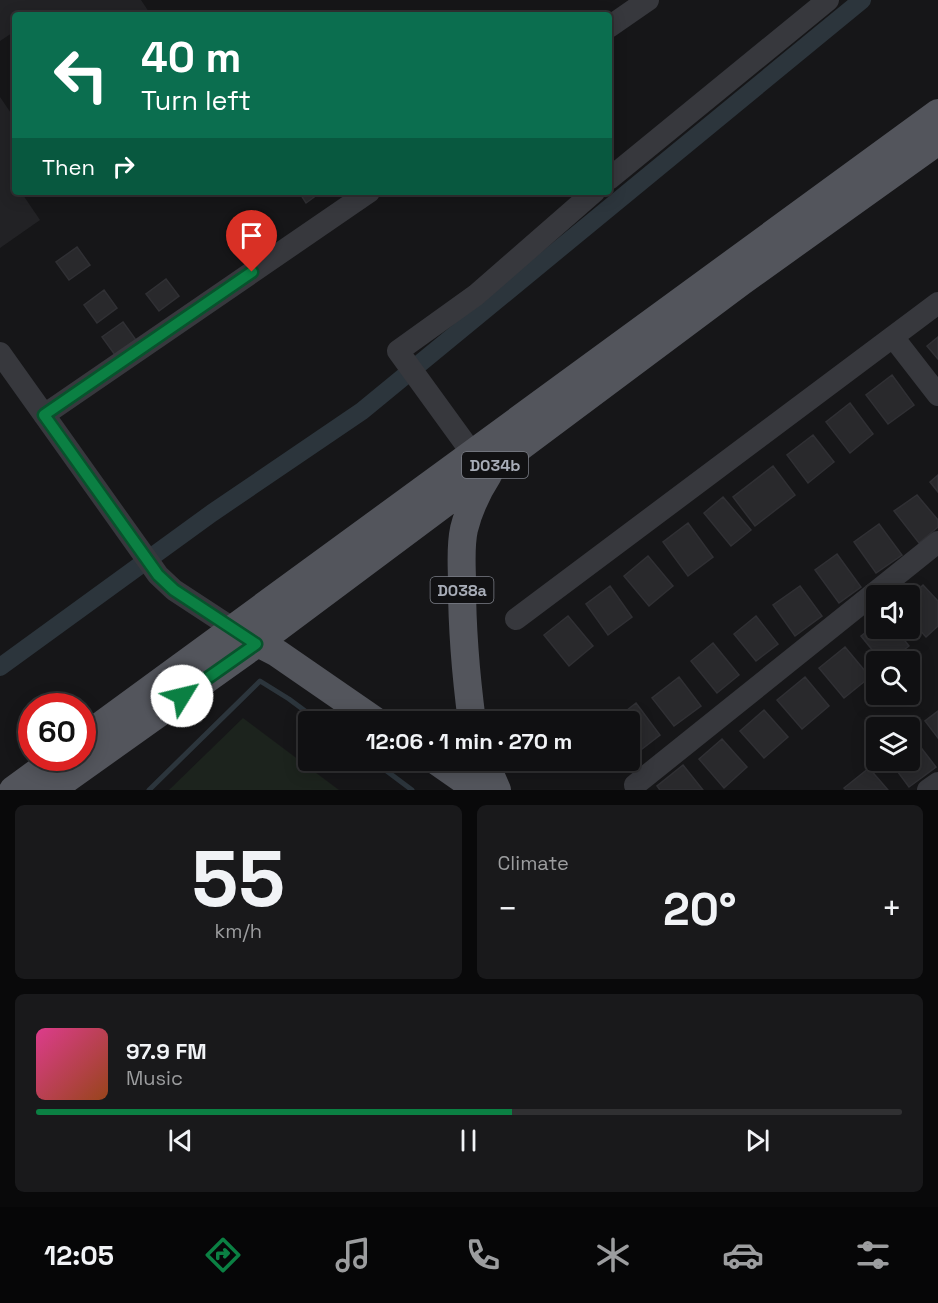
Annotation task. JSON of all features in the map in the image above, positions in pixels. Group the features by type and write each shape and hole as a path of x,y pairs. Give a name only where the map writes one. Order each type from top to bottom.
{"main road":[{"name":"D034b","path":"96,729 232,628 483,460 741,282 934,129"},
{"name":"D034b","path":"51,790 256,644 483,460"},
{"name":"D038a","path":"471,711 462,632 462,551 464,531 478,492 483,460"},
{"path":"232,628 256,644 277,653 361,711"},
{"path":"13,790 39,771"},
{"path":"451,771 478,790"},
{"path":"488,771 496,790"}],"street":[{"path":"612,25 648,0"},
{"path":"612,177 828,0"},
{"path":"44,415 365,195"},
{"path":"483,460 398,351 476,295 591,195"},
{"path":"516,619 938,303"},
{"path":"893,338 938,394"},
{"path":"0,353 158,575 174,590 232,628"},
{"path":"635,785 938,542"},
{"path":"928,790 938,783"}],"shaded area":[{"path":"0,0 141,0 149,12 12,12 12,33 0,41"},
{"path":"0,97 12,115 12,195 23,195 40,220 0,248"},
{"path":"243,718 298,759 298,771 314,771 339,790 169,790"}],"building":[{"path":"301,195 317,195 306,203"},
{"path":"77,247 90,265 69,280 56,262"},
{"path":"166,279 179,296 159,311 146,294"},
{"path":"104,290 117,308 97,323 84,305"},
{"path":"123,322 136,340 115,355 102,337"},
{"path":"938,337 938,359 927,346"},
{"path":"892,375 914,405 888,424 866,395"},
{"path":"850,403 873,434 850,453 826,422"},
{"path":"813,435 834,462 808,483 787,455"},
{"path":"773,466 795,495 755,526 733,497"},
{"path":"938,475 938,492 930,482"},
{"path":"917,495 938,520 938,527 919,543 894,511"},
{"path":"723,497 751,530 731,546 704,513"},
{"path":"688,523 713,557 688,576 663,542"},
{"path":"879,524 902,555 876,573 854,542"},
{"path":"837,554 861,587 839,603 815,570"},
{"path":"648,556 673,586 649,606 624,576"},
{"path":"923,585 938,601 938,626 926,637 920,630 920,588"},
{"path":"610,586 632,617 608,635 586,604"},
{"path":"800,586 822,616 795,636 773,605"},
{"path":"568,616 593,646 569,666 544,635"},
{"path":"756,616 778,644 756,661 734,634"},
{"path":"866,632 866,639 904,639 909,646 903,651 873,651 861,636"},
{"path":"713,643 739,675 717,693 691,661"},
{"path":"845,647 866,672 866,680 844,698 819,668"},
{"path":"679,677 701,706 674,726 652,698"},
{"path":"805,677 829,706 802,729 777,700"},
{"path":"636,703 660,735 640,751 640,711 626,711"},
{"path":"764,710 788,737 764,758 740,731"},
{"path":"938,711 938,738 925,721"},
{"path":"722,739 747,767 724,788 699,759"},
{"path":"920,746 936,767 909,787 897,771 920,771"},
{"path":"683,765 703,790 660,790 657,786"},
{"path":"866,770 872,771 888,790 846,790 844,788"}],"waterway":[{"path":"0,667 212,513 362,411 862,0"},
{"path":"149,790 260,681 305,711"},
{"path":"387,771 412,790"}],"route":[{"path":"182,696 256,644 174,590 158,575 44,415 252,272"}]}
